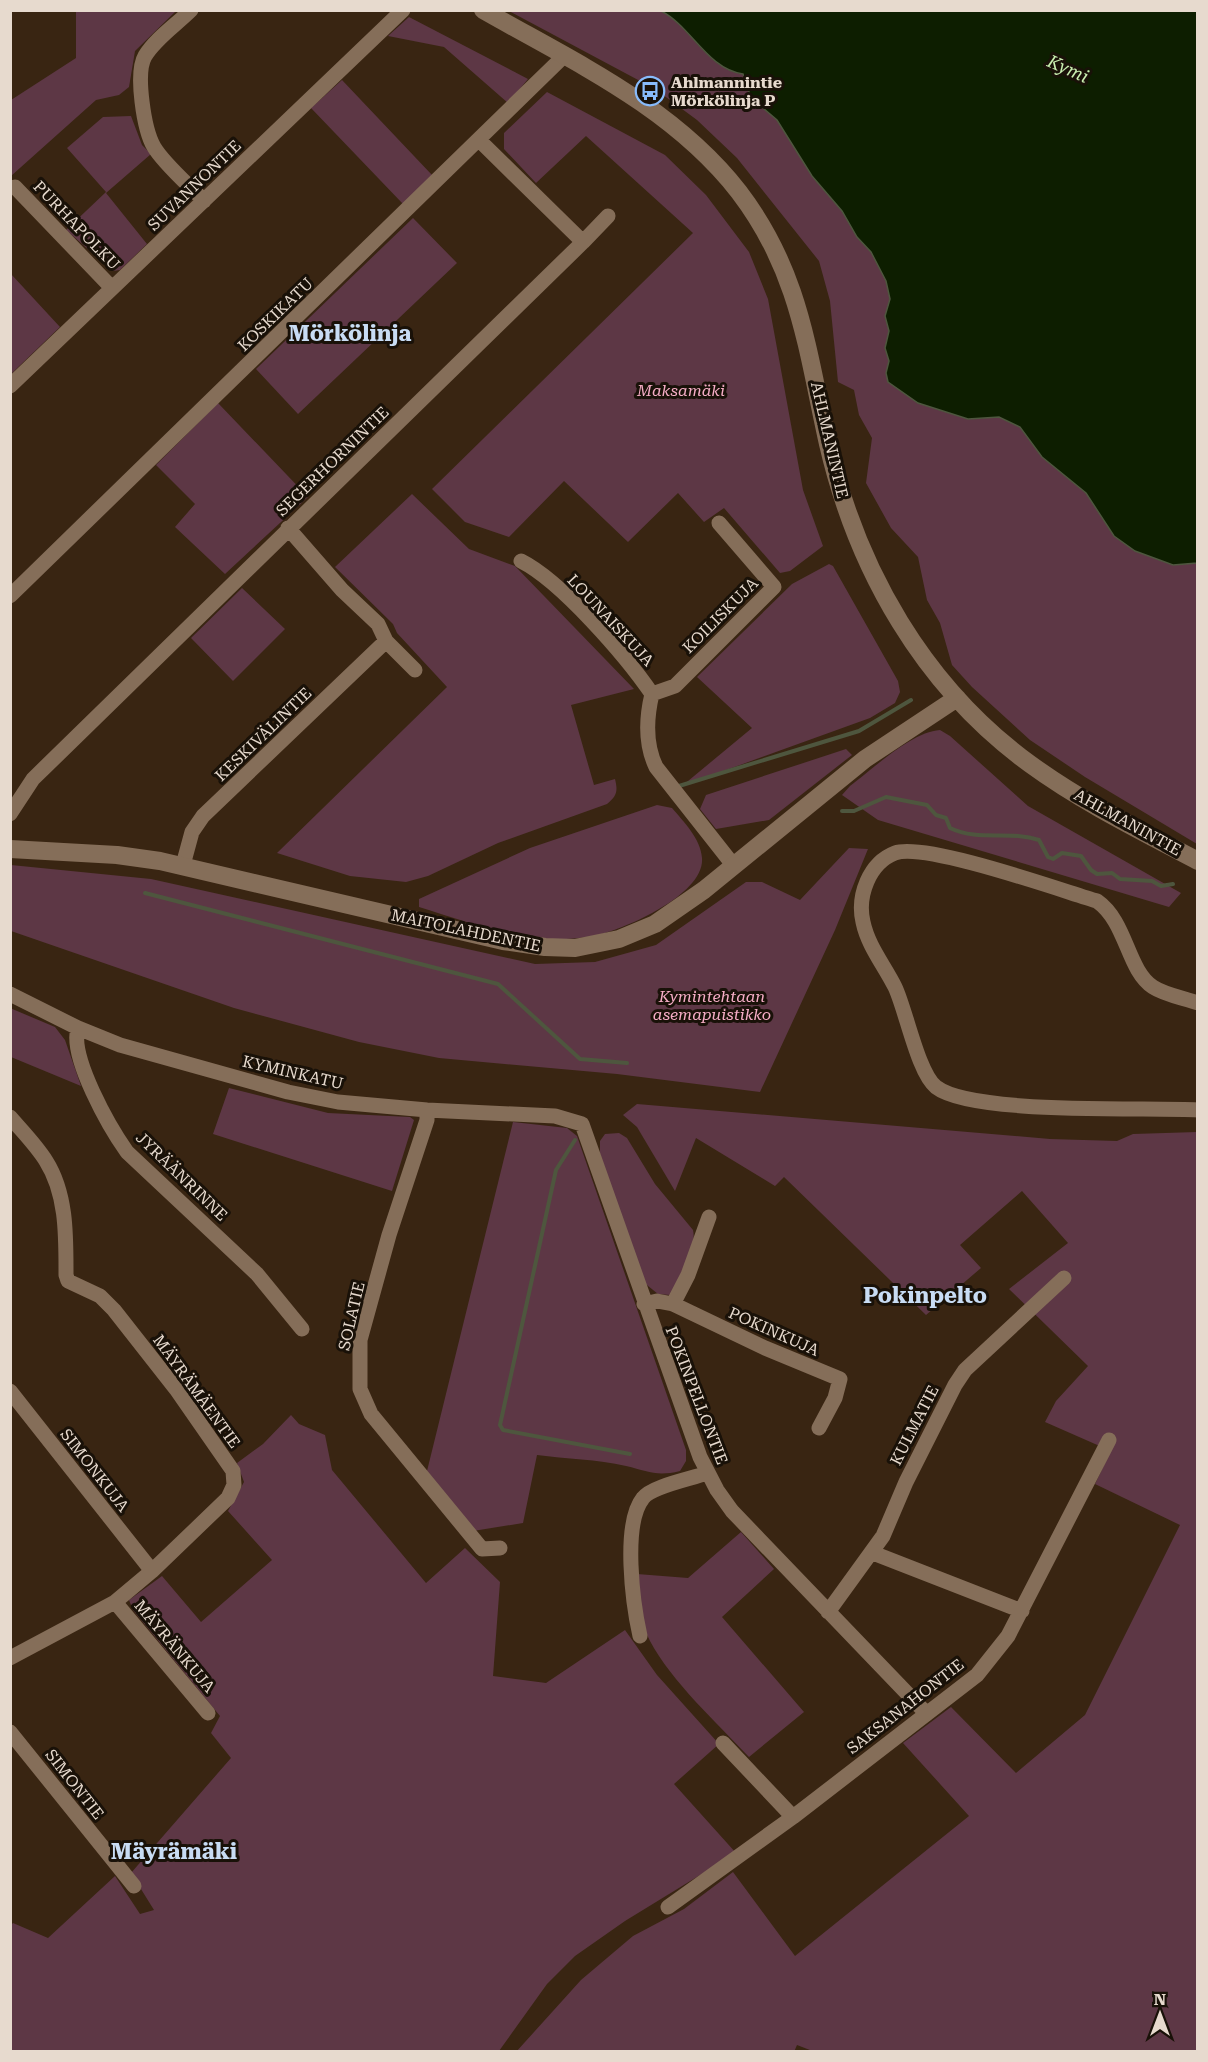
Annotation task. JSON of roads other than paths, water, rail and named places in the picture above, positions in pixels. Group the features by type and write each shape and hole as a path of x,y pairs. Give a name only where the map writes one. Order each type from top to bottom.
{"street":[{"path":"191,10 150,48 143,59 140,71 142,100 154,147 204,201"},
{"name":"SUVANNONTIE","path":"10,386 403,10"},
{"name":"AHLMANINTIE","path":"483,10 632,95 671,123 726,176 762,227 787,275 802,320 832,460 861,548 912,641 957,698 1007,746 1055,782 1197,861"},
{"name":"KOSKIKATU","path":"10,596 564,56"},
{"path":"479,140 583,242"},
{"name":"PURHAPOLKU","path":"15,187 112,288"},
{"name":"SEGERHORNINTIE","path":"10,814 33,779 608,216"},
{"name":"KOILISKUJA","path":"652,694 675,686 774,587 719,523"},
{"path":"288,528 342,590 378,624 387,641 416,670"},
{"name":"LOUNAISKUJA","path":"521,561 534,567 557,587 622,656 652,694"},
{"name":"KESKIVÄLINTIE","path":"183,865 192,831 203,816 387,641"},
{"path":"652,694 647,716 649,754 656,767 734,866"},
{"name":"MAITOLAHDENTIE","path":"10,849 117,855 183,865 503,941 561,948 589,946 638,933 679,909 865,759 957,698"},
{"path":"1197,1003 1153,987 1142,974 1111,910 1097,901 934,853 896,853 880,863 868,876 862,898 863,921 874,952 895,987 923,1068 936,1087 963,1098 1004,1105 1197,1110"},
{"name":"KYMINKATU","path":"10,994 78,1028 120,1045 288,1092 338,1102 427,1110 555,1116 582,1124"},
{"name":"JYRÄÄNRINNE","path":"78,1028 76,1043 84,1072 118,1139 128,1152 257,1274 302,1329"},
{"name":"SOLATIE","path":"427,1110 427,1120 389,1235 360,1340 360,1389 370,1414 482,1549 500,1548"},
{"name":"MÄYRÄMÄENTIE","path":"10,1117 46,1160 53,1174 62,1205 68,1281 100,1296 114,1310 176,1389 234,1471 234,1485 228,1498 152,1571 115,1602 10,1658"},
{"name":"POKINPELLONTIE","path":"582,1124 644,1304 707,1473 732,1511 926,1713"},
{"path":"674,1304 688,1275 709,1217"},
{"name":"KULMATIE","path":"828,1612 873,1553 955,1385 965,1370 1064,1278"},
{"name":"POKINKUJA","path":"644,1304 657,1300 674,1304 765,1348 840,1379 835,1398 819,1428"},
{"name":"SIMONKUJA","path":"10,1391 152,1571"},
{"name":"SAKSANAHONTIE","path":"668,1906 793,1816 976,1675 1008,1636 1109,1440"},
{"path":"639,1636 632,1597 631,1548 636,1513 643,1498 657,1488 707,1473"},
{"path":"873,1553 1022,1611"},
{"name":"MÄYRÄNKUJA","path":"115,1602 207,1713"},
{"name":"SIMONTIE","path":"10,1732 134,1886"},
{"path":"723,1743 793,1816"}],"water":[{"name":"Kymi","path":"661,11 1197,11 1197,563 1173,565 1135,551 1114,536 1086,493 1042,457 1020,427 999,417 968,419 918,403 888,382 886,373 889,361 885,348 889,331 885,316 890,299 886,281 871,252 857,237 842,211 812,176 777,120 751,98 743,74 719,64 681,26"}],"waterway":[{"path":"679,786 859,731 911,700"},
{"path":"842,811 854,811 886,797 927,805 936,815 946,818 950,828 961,832 1028,837 1039,840 1048,857 1053,859 1062,853 1081,856 1091,870 1097,874 1112,873 1120,879 1152,881 1161,886 1173,884"},
{"path":"145,893 498,984 580,1059 627,1063"},
{"path":"575,1140 556,1170 500,1425 503,1430 630,1454"}],"place":[{"name":"Ahlmannintie Mörkölinja P","path":"650,91"}],"district":[{"name":"Mörkölinja","path":"350,333"},
{"name":"Pokinpelto","path":"925,1295"},
{"name":"Mäyrämäki","path":"174,1851"}],"park label":[{"name":"Maksamäki","path":"681,390"},
{"name":"Kymintehtaan asemapuistikko","path":"712,1005"}]}
